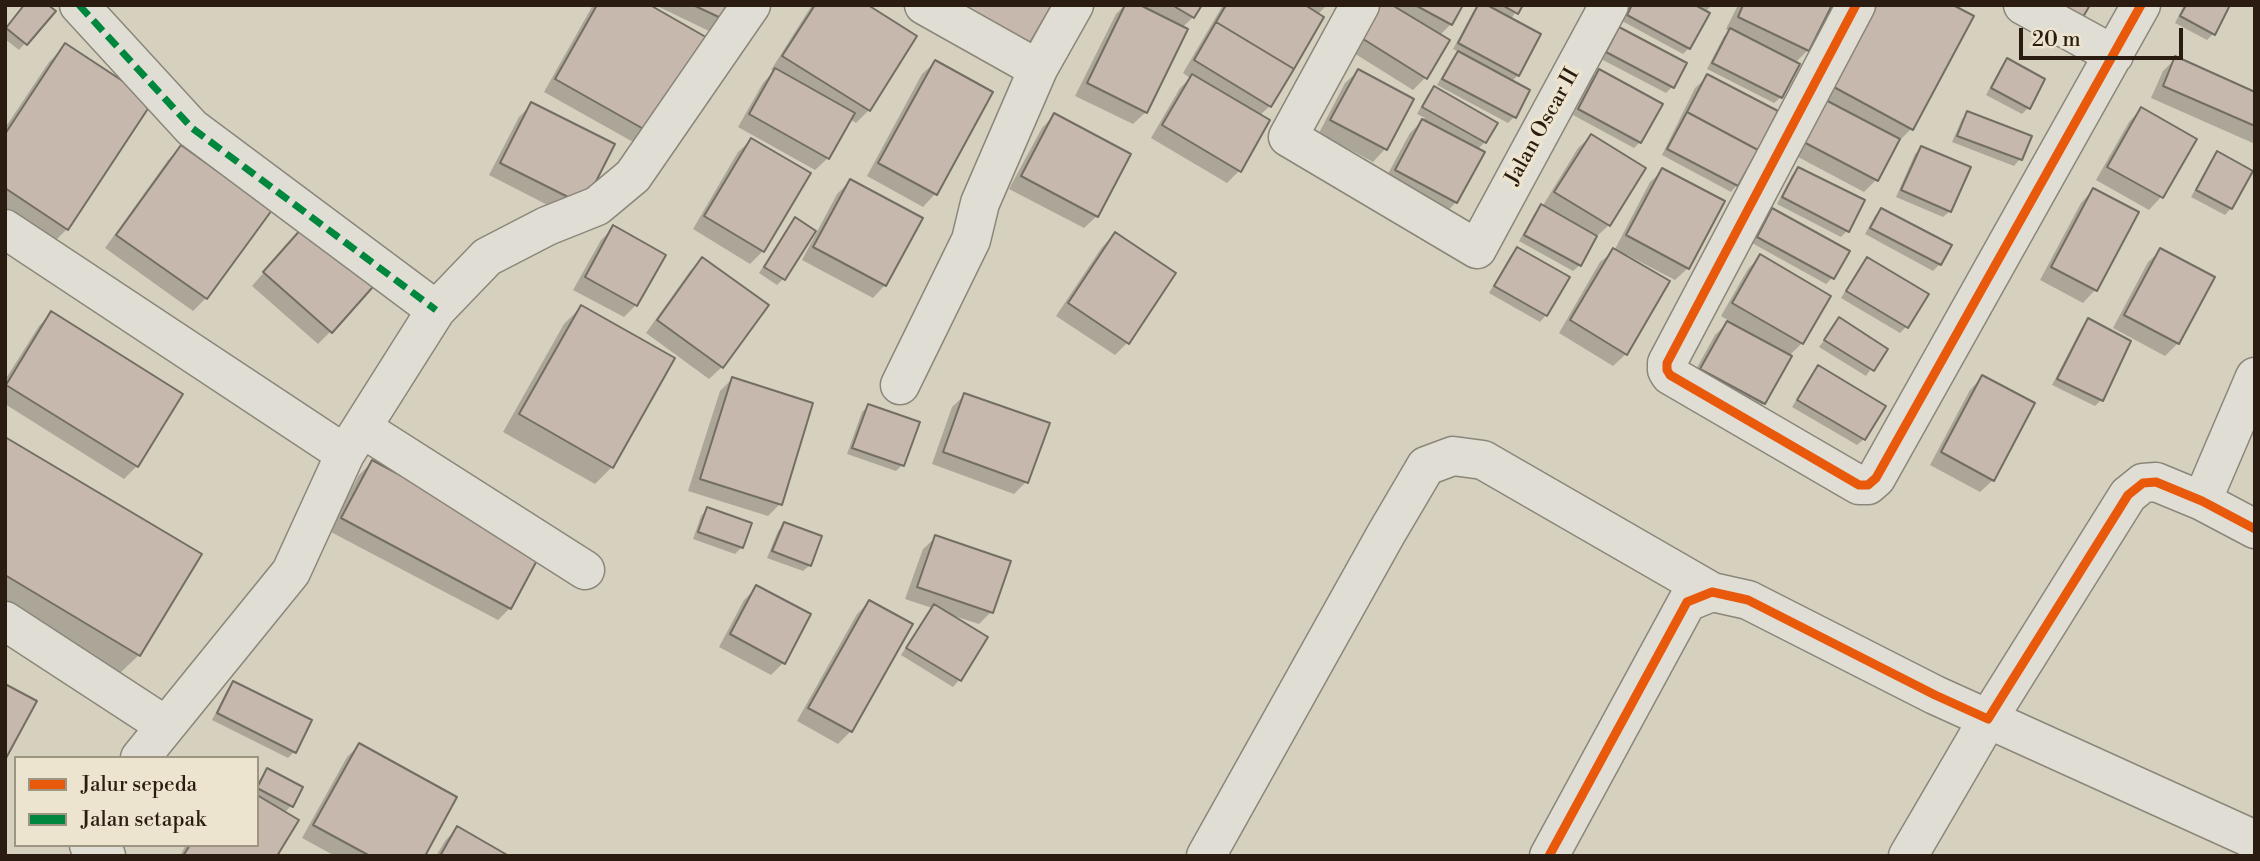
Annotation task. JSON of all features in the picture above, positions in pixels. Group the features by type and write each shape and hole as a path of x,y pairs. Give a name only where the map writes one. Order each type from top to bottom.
{"street":[{"path":"79,5 192,128 436,310"},
{"path":"142,756 291,572 353,441 436,310 487,257 547,226 597,206 633,176 751,5"},
{"path":"924,5 1038,69"},
{"path":"900,385 971,240 980,203 1038,69 1074,5"},
{"name":"Jalan Oscar II","path":"1360,5 1288,137 1477,249 1609,5"},
{"path":"1856,5 1667,363 1667,370 1859,485 1868,485 1876,478 2141,5"},
{"path":"2023,5 2114,55"},
{"path":"5,229 353,441 585,570"},
{"path":"2202,501 2255,376"},
{"path":"1206,856 1426,466 1453,456 1483,460 1712,592 1748,600 1935,695 2255,840"},
{"path":"1908,856 1988,719 2128,495 2143,483 2157,482 2202,501 2255,529"},
{"path":"1549,856 1686,602 1712,592"},
{"path":"5,621 166,726"}],"building":[{"path":"24,5 48,5 56,11 27,45 6,28"},
{"path":"597,5 650,5 711,40 656,136 555,79"},
{"path":"693,5 729,5 723,19"},
{"path":"815,5 868,5 917,36 870,111 782,56"},
{"path":"962,5 1052,5 1030,43"},
{"path":"1125,5 1140,5 1188,29 1147,113 1087,83"},
{"path":"1172,5 1202,5 1194,18"},
{"path":"1226,5 1305,5 1324,17 1294,69 1216,22"},
{"path":"1380,5 1392,5 1450,40 1427,79 1360,37"},
{"path":"1415,5 1463,5 1452,25"},
{"path":"1478,5 1487,5 1541,34 1519,76 1458,43"},
{"path":"1502,5 1523,5 1518,14"},
{"path":"1632,5 1695,5 1710,13 1690,49 1627,15"},
{"path":"1743,5 1832,5 1809,51 1738,17"},
{"path":"1875,5 1953,5 1974,16 1913,130 1832,86"},
{"path":"2060,5 2090,5 2083,17"},
{"path":"2186,5 2230,5 2215,35 2180,16"},
{"path":"1216,22 1294,69 1271,107 1194,60"},
{"path":"1619,27 1687,63 1674,88 1606,52"},
{"path":"1730,28 1800,64 1782,98 1712,63"},
{"path":"65,43 153,101 68,230 5,188 5,134"},
{"path":"1458,51 1530,90 1516,118 1442,79"},
{"path":"2175,56 2255,92 2255,126 2163,86"},
{"path":"2007,58 2045,79 2030,109 1991,88"},
{"path":"935,60 993,92 937,195 878,163"},
{"path":"775,68 855,113 829,159 749,114"},
{"path":"1358,69 1414,99 1387,150 1330,120"},
{"path":"1599,69 1663,104 1641,143 1578,109"},
{"path":"1192,74 1270,120 1241,172 1162,125"},
{"path":"1707,74 1778,111 1758,150 1687,112"},
{"path":"1434,86 1498,123 1486,143 1422,107"},
{"path":"1818,96 1900,139 1878,181 1796,138"},
{"path":"531,102 615,144 584,205 500,163"},
{"path":"2141,107 2197,139 2163,198 2107,167"},
{"path":"1967,111 2032,136 2022,160 1957,136"},
{"path":"1687,112 1758,150 1738,186 1667,149"},
{"path":"1054,113 1131,154 1098,217 1021,176"},
{"path":"1422,119 1485,152 1457,203 1395,170"},
{"path":"1591,134 1646,168 1610,226 1554,192"},
{"path":"751,138 811,173 764,252 704,216"},
{"path":"181,145 272,210 207,299 116,235"},
{"path":"1921,146 1971,167 1951,212 1901,190"},
{"path":"2217,151 2253,171 2232,209 2196,190"},
{"path":"1798,167 1865,200 1849,232 1782,197"},
{"path":"1662,168 1725,201 1689,269 1626,235"},
{"path":"850,179 923,218 886,286 813,247"},
{"path":"2093,188 2139,212 2097,291 2051,267"},
{"path":"1541,204 1597,236 1581,266 1524,235"},
{"path":"1772,208 1850,251 1834,279 1757,237"},
{"path":"1881,208 1952,245 1941,265 1870,228"},
{"path":"795,217 816,231 785,280 764,267"},
{"path":"310,219 379,280 332,333 263,272"},
{"path":"613,225 666,255 637,306 585,277"},
{"path":"1115,232 1176,273 1129,344 1068,303"},
{"path":"1517,247 1570,277 1547,316 1494,286"},
{"path":"1613,248 1670,281 1627,355 1570,320"},
{"path":"2160,248 2215,277 2179,344 2124,315"},
{"path":"1760,254 1831,296 1803,344 1732,303"},
{"path":"702,257 769,305 723,368 657,320"},
{"path":"1867,257 1929,294 1908,328 1846,291"},
{"path":"581,305 675,358 613,468 519,414"},
{"path":"51,311 183,394 138,467 6,385"},
{"path":"1839,317 1888,349 1874,371 1824,340"},
{"path":"2088,318 2131,341 2103,401 2057,379"},
{"path":"1727,321 1792,356 1765,404 1700,369"},
{"path":"1818,365 1886,406 1865,440 1797,400"},
{"path":"1982,375 2035,403 1994,481 1941,452"},
{"path":"732,377 813,403 782,505 700,479"},
{"path":"964,393 1050,423 1028,483 943,452"},
{"path":"868,404 920,422 904,466 852,448"},
{"path":"5,437 202,554 140,656 5,575"},
{"path":"372,460 542,551 511,609 341,518"},
{"path":"707,507 752,523 743,548 698,532"},
{"path":"784,522 822,536 811,566 772,551"},
{"path":"935,535 1011,561 993,613 917,587"},
{"path":"756,585 811,614 785,664 730,634"},
{"path":"869,600 913,624 852,732 808,708"},
{"path":"934,604 988,637 961,681 906,648"},
{"path":"233,681 312,720 296,753 217,713"},
{"path":"5,684 37,701 5,760"},
{"path":"359,743 457,797 425,856 370,856 313,825"},
{"path":"267,768 303,787 293,807 259,789"},
{"path":"259,796 299,820 277,856 183,856 189,847 259,847"},
{"path":"457,826 509,856 440,856"}],"marked path":[{"path":"79,5 192,128 436,310"}],"cycle path":[{"path":"1856,5 1667,363 1667,370 1670,375 1859,485 1868,485 1876,478 2141,5"},
{"path":"1549,856 1687,602 1712,592 1748,600 1988,719 2128,495 2143,483 2156,482 2202,501 2255,529"}]}
